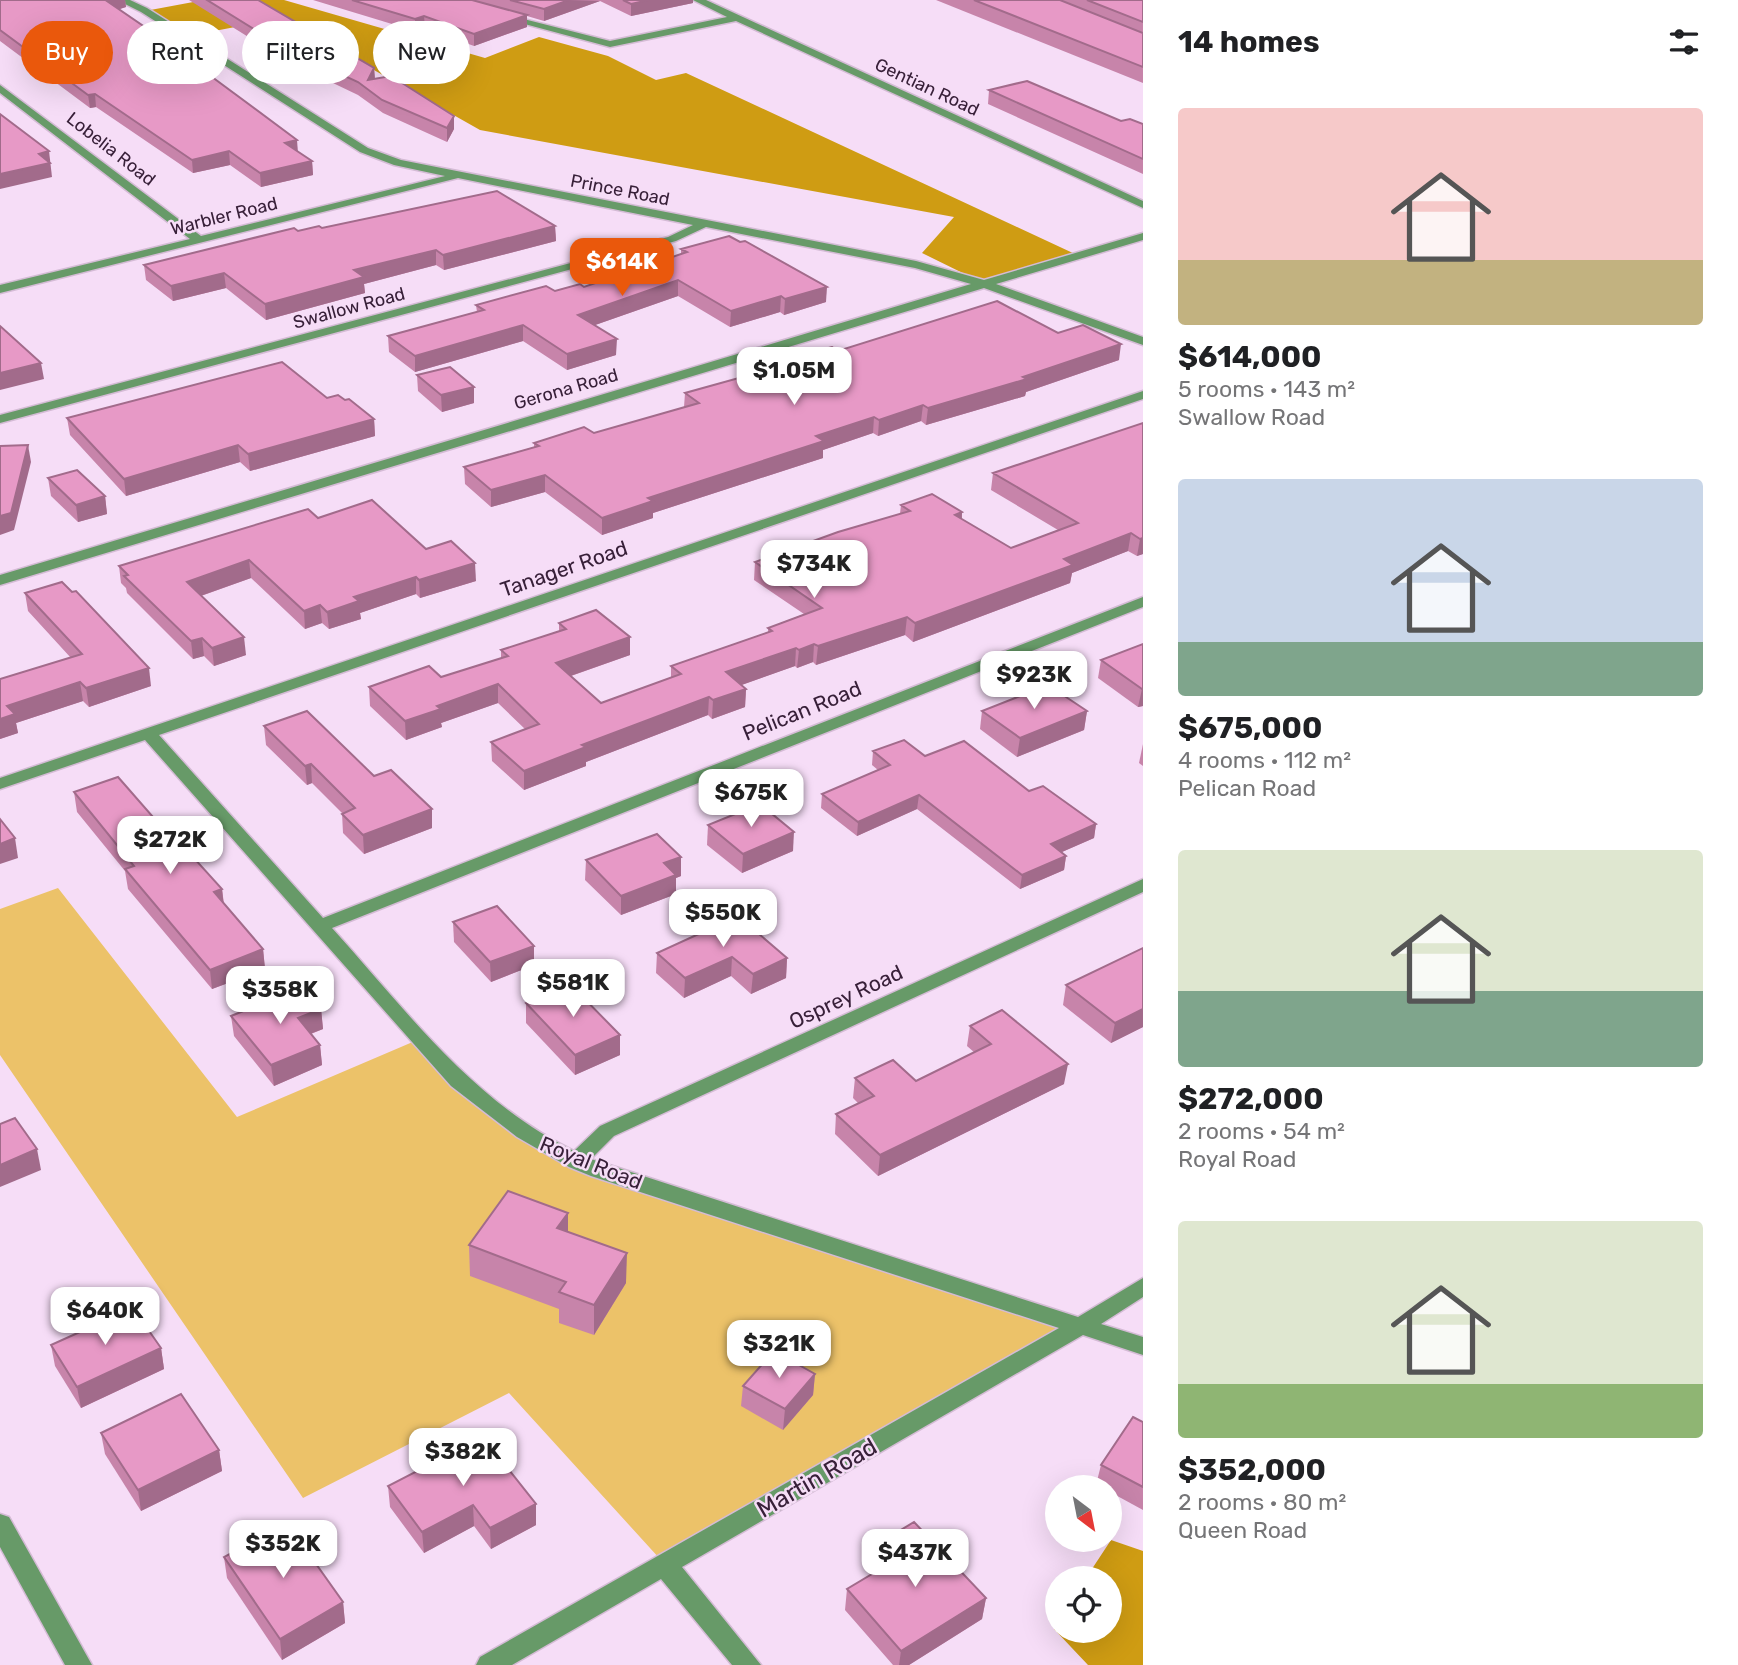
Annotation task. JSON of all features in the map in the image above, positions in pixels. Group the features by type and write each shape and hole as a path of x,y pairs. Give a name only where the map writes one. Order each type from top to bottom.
{"street":[{"name":"Prince Road","path":"122,0 144,10 364,150 397,163 916,265 985,284 1143,341"},
{"name":"Gentian Road","path":"698,0 1143,205"},
{"path":"495,14 610,44 737,18"},
{"name":"Lobelia Road","path":"0,88 199,240"},
{"name":"Warbler Road","path":"0,289 456,176"},
{"name":"Swallow Road","path":"0,419 672,239 704,224"},
{"name":"Gerona Road","path":"0,580 1143,236"},
{"name":"Tanager Road","path":"0,784 1143,395"},
{"name":"Pelican Road","path":"321,926 1143,602"},
{"name":"Royal Road","path":"148,733 458,1081 490,1111 529,1138 576,1162 1143,1346"},
{"name":"Osprey Road","path":"576,1162 607,1131 1143,886"},
{"name":"Martin Road","path":"489,1665 1081,1326 1143,1286"},
{"path":"0,1524 79,1665"},
{"path":"665,1565 748,1665"}],"shaded area":[{"path":"204,0 284,0 357,21 287,21 282,18 242,21 242,26 228,28 228,21 160,21 145,11"},
{"path":"359,22 373,26 373,69 359,62"},
{"path":"539,37 608,56 656,80 686,73 1075,254 985,284 922,253 954,217 480,130 399,84 470,84 470,54 485,58"},
{"path":"58,888 237,1117 415,1041 497,1122 571,1154 1076,1321 670,1570 509,1393 303,1498 0,1055 0,909"},
{"path":"1122,1544 1143,1551 1143,1665 1088,1665 1067,1643 1122,1643 1122,1566 1094,1566 1103,1552 1122,1552"}],"building":[{"path":"0,0 110,0 107,1 136,21 127,21 127,84 221,84 297,140 285,143 312,161 260,173 229,151 192,160 95,94 88,95 73,84 113,84 113,21 21,21 21,46 0,30"},
{"path":"207,0 258,0 294,21 242,21"},
{"path":"352,0 472,0 527,15 474,34 470,33 470,21 438,21 424,16 415,19"},
{"path":"510,0 569,0 544,9"},
{"path":"623,0 649,0 631,4"},
{"path":"974,0 1060,0 1143,33 1143,67"},
{"path":"1087,0 1143,0 1143,22"},
{"path":"359,59 373,67 368,80 373,79 373,84 404,84 454,116 447,128 382,100 359,83"},
{"path":"1027,81 1121,121 1130,119 1143,124 1143,159 989,90"},
{"path":"0,114 49,151 39,154 50,163 0,174"},
{"path":"497,191 555,226 443,255 436,250 354,270 364,277 265,304 224,273 171,286 144,265 294,228 298,231 319,226 322,228"},
{"path":"729,236 740,242 745,241 827,287 785,299 781,296 731,311 678,280 578,315 617,339 567,354 523,325 415,356 388,336 484,310 476,305 546,286 555,291 580,284 584,287 687,252 681,249"},
{"path":"997,301 1058,333 1083,325 1121,344 1023,377 1027,379 928,408 923,405 879,420 874,417 816,436 824,441 648,498 653,501 602,518 545,475 491,490 464,467 539,446 534,443 584,427 594,433 699,403 685,393 800,361 794,357 832,347 838,351"},
{"path":"0,326 41,363 0,373"},
{"path":"282,362 327,398 338,395 345,400 349,399 374,419 248,454 238,445 124,479 67,418"},
{"path":"450,367 474,387 441,395 417,375"},
{"path":"1143,423 1143,538 1131,533 1064,559 1073,565 915,623 907,617 818,646 814,644 799,650 796,648 726,672 746,689 713,700 709,697 582,745 586,747 524,771 491,742 539,724 498,684 437,706 441,709 405,721 369,687 429,666 441,677 508,656 501,650 566,629 559,623 596,610 630,637 556,663 601,703 681,674 671,666 772,631 768,628 822,608 755,562 838,532 910,511 901,505 932,494 962,512 955,515 1011,548 1078,523 993,473"},
{"path":"28,445 11,513 0,516 0,446"},
{"path":"77,470 105,496 76,505 48,478"},
{"path":"372,500 426,549 451,541 475,563 419,580 416,577 354,597 359,601 327,612 320,605 304,611 249,560 187,582 244,637 212,648 202,638 191,641 124,576 128,575 119,566 308,509 318,518"},
{"path":"62,582 72,592 76,591 149,668 86,688 80,682 7,706 15,714 0,719 0,679 82,654 25,593"},
{"path":"1143,644 1143,688 1142,689 1101,660"},
{"path":"1048,685 1087,711 1020,738 982,711"},
{"path":"307,711 374,776 391,770 432,809 363,835 342,814 355,808 311,764 305,766 264,726"},
{"path":"904,740 925,756 964,741 1029,791 1043,786 1096,824 1051,844 1066,856 1022,875 919,795 858,822 822,794 890,765 873,751"},
{"path":"118,777 180,848 184,847 222,889 214,892 263,949 210,970 125,869 134,866 74,792"},
{"path":"760,804 794,832 743,854 708,825"},
{"path":"0,819 15,838 0,844"},
{"path":"657,834 681,857 664,863 676,875 621,896 586,860"},
{"path":"497,906 534,946 490,962 453,922"},
{"path":"738,916 787,958 753,974 732,957 685,978 657,953"},
{"path":"1143,948 1143,1009 1115,1023 1066,985"},
{"path":"570,984 620,1035 575,1055 526,1003"},
{"path":"303,987 321,1009 298,1018 320,1045 271,1065 231,1016"},
{"path":"1002,1010 1068,1064 880,1155 836,1114 874,1096 855,1078 893,1060 916,1081 991,1044 970,1026"},
{"path":"15,1118 37,1149 0,1165 0,1124"},
{"path":"508,1191 568,1213 557,1228 627,1253 594,1305 559,1292 566,1282 469,1245"},
{"path":"133,1308 161,1348 77,1387 51,1345"},
{"path":"774,1351 815,1374 785,1409 743,1386"},
{"path":"181,1394 219,1450 138,1490 101,1433"},
{"path":"1133,1417 1143,1422 1143,1487 1101,1465"},
{"path":"483,1437 536,1504 490,1528 473,1505 422,1532 388,1486"},
{"path":"914,1522 986,1598 901,1651 847,1589 892,1562 876,1545"},
{"path":"287,1523 343,1602 280,1639 224,1557"}]}
